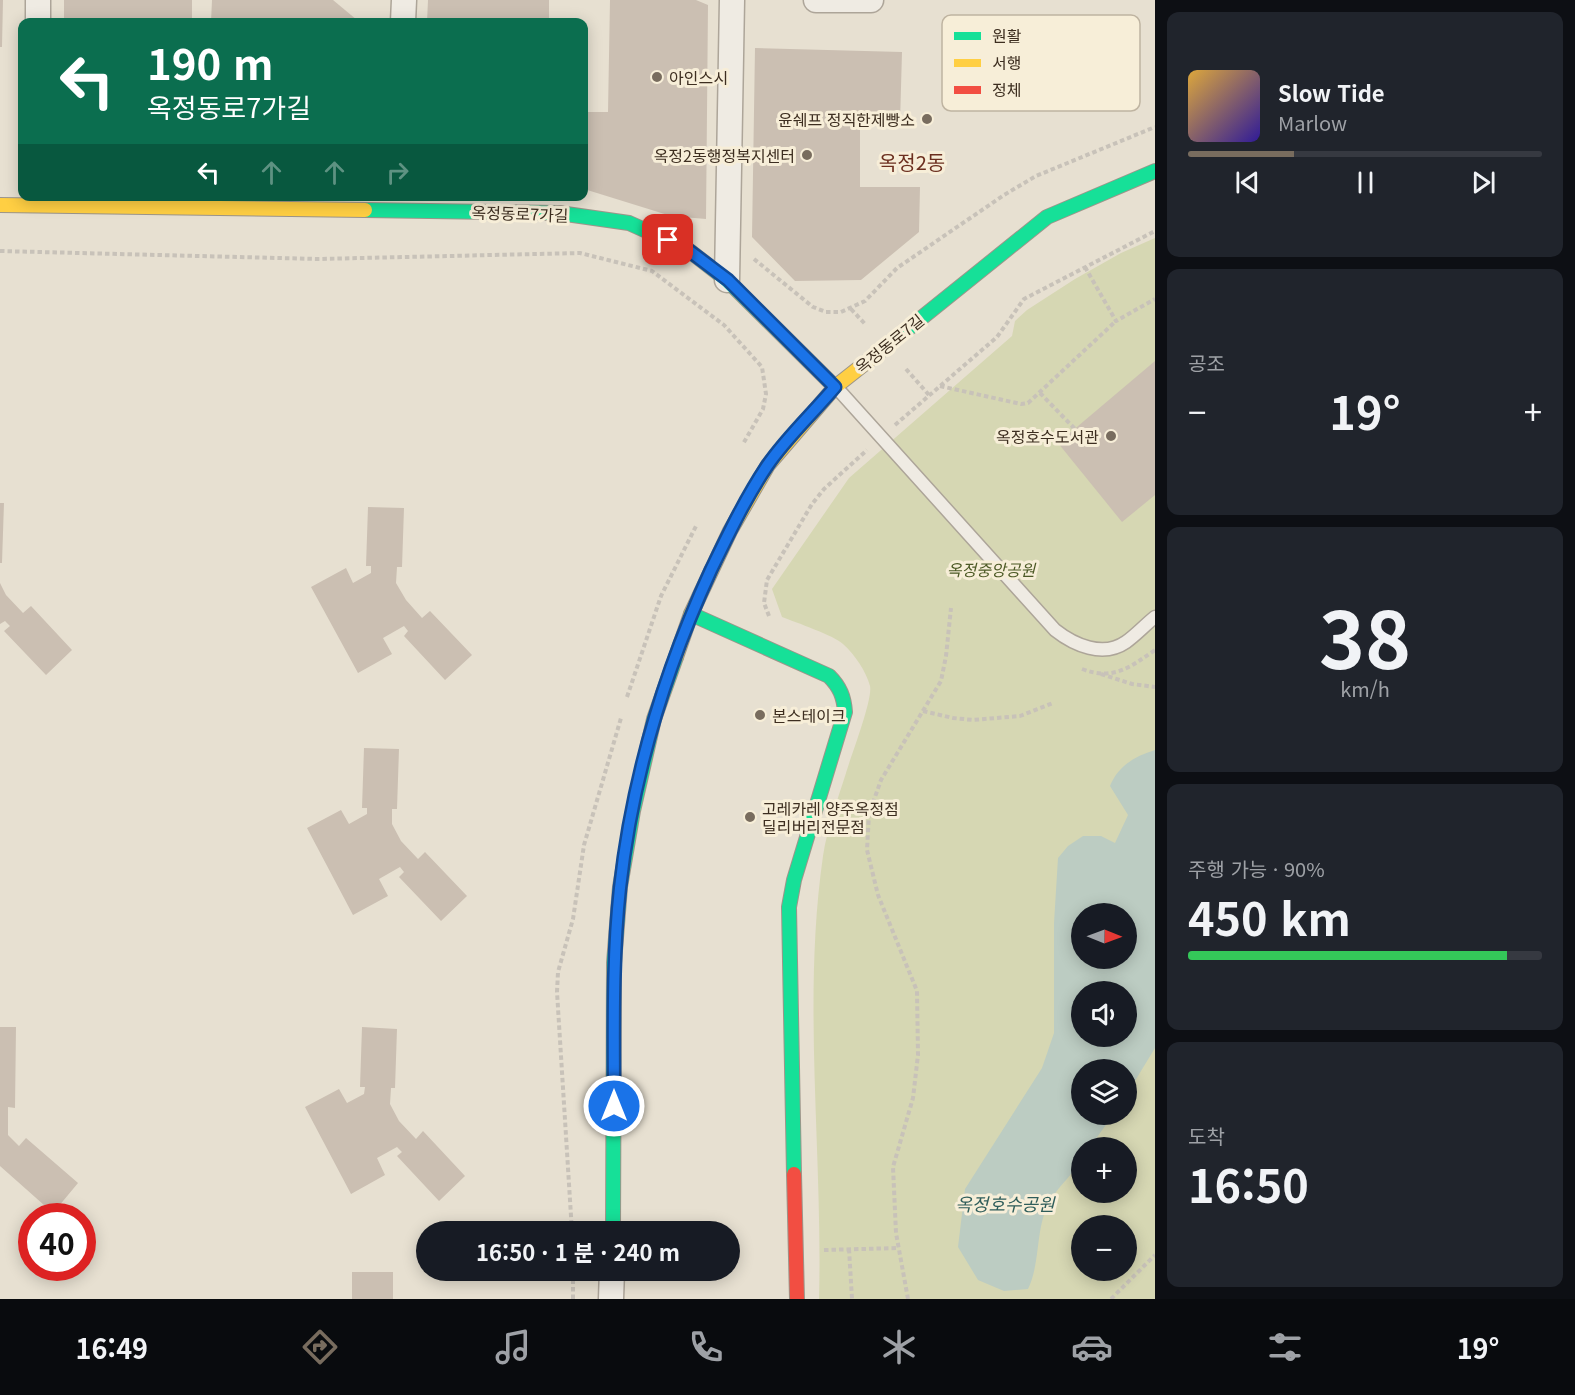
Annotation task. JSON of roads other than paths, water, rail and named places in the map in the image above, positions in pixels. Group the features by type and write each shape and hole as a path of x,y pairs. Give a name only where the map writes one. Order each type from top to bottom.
{"street":[{"path":"38,0 38,18"},
{"path":"403,18 404,0"},
{"path":"728,280 732,0"},
{"path":"816,0 870,0"},
{"name":"옥정동로7길","path":"613,1221 614,963 620,887 633,811 654,719 691,614 730,531 768,465 835,387 1047,217 1155,171"},
{"name":"옥정동로7가길","path":"0,205 34,201 398,203 559,213 629,223 687,249 728,280 835,387"},
{"path":"691,614 829,676 837,683 845,699 845,712 794,880 789,907 797,1299"},
{"path":"611,1299 612,1281"}],"lane":[{"path":"835,387 1055,630 1068,640 1089,647 1109,649 1124,644 1155,617"}],"water":[{"name":"옥정호수공원","path":"1155,750 1155,1048 1137,1078 1137,1059 1071,1059 1071,1125 1106,1125 1097,1137 1071,1137 1071,1174 1053,1196 1045,1213 1035,1268 1028,1289 1004,1291 978,1280 958,1247 965,1189 1042,1068 1054,1033 1054,923 1058,858 1068,846 1083,836 1101,836 1115,843 1128,815 1110,786 1122,767"}],"place":[{"name":"아인스시","path":"657,77"},
{"name":"윤쉐프 정직한제빵소","path":"927,119"},
{"name":"옥정2동행정복지센터","path":"807,155"},
{"name":"옥정호수도서관","path":"1111,436"},
{"name":"본스테이크","path":"760,715"},
{"name":"고레카레 양주옥정점 딜리버리전문점","path":"750,817"}],"district":[{"name":"옥정2동","path":"912,161"}],"park label":[{"name":"옥정중앙공원","path":"991,569"}]}
